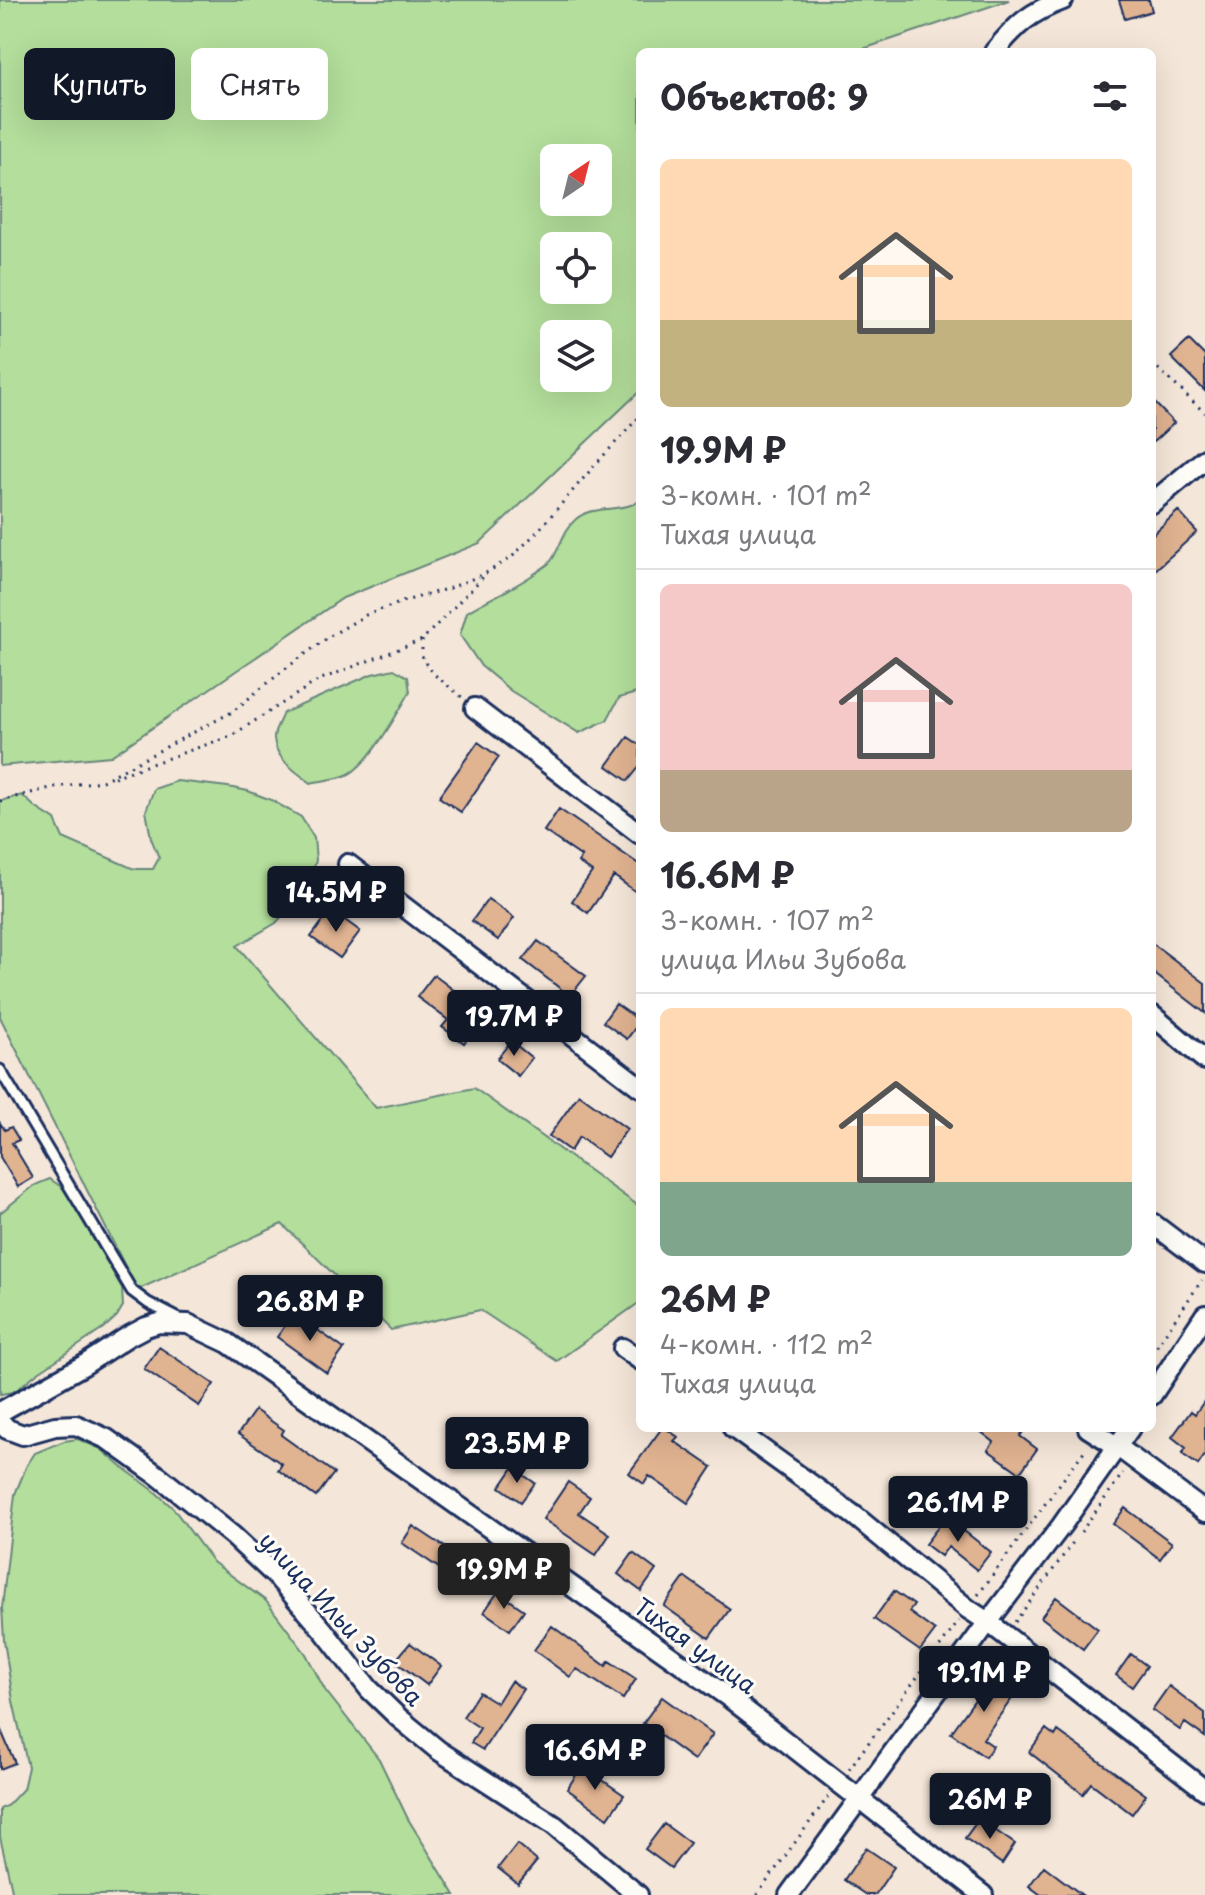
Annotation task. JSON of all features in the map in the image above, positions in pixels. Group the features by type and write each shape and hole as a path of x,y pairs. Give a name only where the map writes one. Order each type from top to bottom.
{"street":[{"path":"997,48 1013,29 1041,8 1063,0"},
{"path":"1156,500 1205,459"},
{"path":"475,708 636,831"},
{"path":"348,864 636,1084"},
{"path":"1156,1018 1205,1060"},
{"path":"1156,1226 1205,1263"},
{"path":"1156,1389 1205,1315"},
{"name":"Тихая улица","path":"0,1412 127,1337 159,1323 188,1324 228,1343 731,1699 983,1895"},
{"path":"623,1348 636,1357"},
{"name":"улица Ильи Зубова","path":"0,1421 7,1429 23,1435 55,1426 76,1425 107,1439 160,1477 233,1536 278,1578 369,1689 399,1718 438,1750 554,1825 638,1895"},
{"path":"739,1432 855,1516 968,1609 1205,1790"},
{"path":"1094,1432 1205,1512"},
{"path":"789,1895 1127,1432"}],"lane":[{"path":"0,1070 132,1291 188,1324"}],"path":[{"path":"1156,367 1205,413"},
{"path":"102,781 232,712 319,644 366,615 450,588 486,573 512,557 636,420"},
{"path":"0,801 54,787 102,781 231,736 319,680 422,640 486,573"},
{"path":"422,640 422,659 435,675 475,708"},
{"path":"1156,1347 1205,1275"},
{"path":"757,1895 968,1609 1091,1432"},
{"path":"1005,1635 1134,1459"}],"green space":[{"path":"0,0 1009,0 866,48 636,48 636,395 480,543 343,598 111,756 0,766"},
{"path":"636,503 636,693 619,698 607,720 579,733 511,691 481,666 460,635 467,612 520,583 550,562 576,519 591,512"},
{"path":"394,669 408,677 410,692 366,760 357,768 340,778 311,783 282,759 274,738 283,713 372,674"},
{"path":"177,781 228,787 271,800 301,817 314,838 316,860 309,886 276,923 237,946 376,1108 474,1088 636,1204 636,1305 557,1361 480,1310 391,1330 282,1224 137,1290 0,1017 0,801 22,795 55,820 63,838 134,869 153,869 159,858 146,811 154,789"},
{"path":"50,1179 63,1188 72,1201 122,1288 123,1306 103,1329 14,1392 0,1394 0,1213 35,1185"},
{"path":"78,1439 101,1449 152,1489 173,1508 213,1562 266,1601 306,1654 325,1690 379,1759 408,1819 455,1895 8,1895 12,1890 0,1837 0,1809 23,1789 28,1767 13,1701 2,1608 15,1494 35,1453 64,1441"}],"building":[{"path":"1119,0 1149,0 1152,11 1125,19"},
{"path":"1189,340 1205,356 1205,391 1171,357"},
{"path":"1156,404 1174,423 1156,439"},
{"path":"1178,511 1197,532 1156,569 1156,531"},
{"path":"628,737 636,742 636,771 628,781 607,766"},
{"path":"478,742 499,757 461,812 439,797"},
{"path":"559,809 636,862 636,892 614,876 588,913 572,901 592,872 578,862 582,857 544,831"},
{"path":"488,899 514,918 498,940 472,921"},
{"path":"331,910 360,931 340,958 311,937"},
{"path":"538,941 586,976 570,996 523,960"},
{"path":"1156,946 1205,983 1205,1013 1156,975"},
{"path":"434,975 464,998 460,1003 482,1020 464,1043 442,1027 448,1020 417,997"},
{"path":"616,1004 636,1018 636,1027 627,1039 603,1022"},
{"path":"511,1041 532,1058 518,1076 497,1059"},
{"path":"579,1094 627,1129 607,1157 579,1137 570,1151 549,1136"},
{"path":"0,1123 5,1130 11,1127 19,1140 12,1143 33,1178 18,1187 0,1157"},
{"path":"294,1313 344,1349 327,1373 277,1337"},
{"path":"159,1347 214,1384 199,1406 144,1369"},
{"path":"1205,1400 1205,1455 1198,1465 1182,1454 1186,1448 1172,1437 1191,1411 1195,1414"},
{"path":"255,1410 284,1430 281,1435 334,1473 316,1497 278,1470 282,1464 238,1434"},
{"path":"659,1432 671,1432 678,1437 674,1441 712,1467 688,1503 649,1476 644,1484 629,1473"},
{"path":"981,1432 1023,1432 1020,1436 1037,1449 1020,1473 988,1450 994,1442"},
{"path":"513,1468 535,1483 521,1502 500,1487"},
{"path":"568,1482 590,1497 579,1513 610,1534 596,1555 543,1519"},
{"path":"1125,1508 1172,1543 1160,1559 1113,1524"},
{"path":"946,1517 991,1552 977,1570 948,1547 941,1556 925,1544"},
{"path":"413,1526 472,1565 460,1582 402,1543"},
{"path":"633,1553 656,1570 641,1591 618,1574"},
{"path":"685,1577 730,1609 709,1638 664,1606"},
{"path":"894,1591 914,1605 909,1612 935,1631 920,1651 874,1619"},
{"path":"498,1592 524,1610 510,1630 484,1612"},
{"path":"1056,1597 1098,1629 1083,1649 1041,1617"},
{"path":"552,1626 606,1666 609,1661 636,1679 623,1699 577,1669 570,1677 534,1650"},
{"path":"410,1643 441,1666 427,1685 395,1661"},
{"path":"1131,1654 1147,1666 1132,1687 1116,1675"},
{"path":"994,1673 1018,1690 983,1739 993,1746 985,1757 951,1733"},
{"path":"511,1681 523,1689 483,1750 471,1743 480,1728 463,1717 479,1692 497,1703"},
{"path":"1169,1686 1205,1713 1205,1737 1185,1723 1180,1730 1152,1710"},
{"path":"662,1697 713,1734 694,1760 643,1723"},
{"path":"0,1728 15,1763 0,1769"},
{"path":"1046,1729 1055,1736 1058,1731 1146,1795 1132,1814 1091,1783 1083,1794 1029,1752"},
{"path":"582,1766 624,1795 608,1818 567,1789"},
{"path":"975,1784 989,1794 981,1805 968,1795"},
{"path":"979,1819 1015,1844 1002,1864 965,1838"},
{"path":"664,1824 690,1843 671,1868 645,1849"},
{"path":"517,1844 537,1861 518,1884 498,1868"},
{"path":"866,1848 894,1867 875,1895 866,1895 844,1880"},
{"path":"1044,1866 1082,1895 1041,1895 1029,1886"}]}
